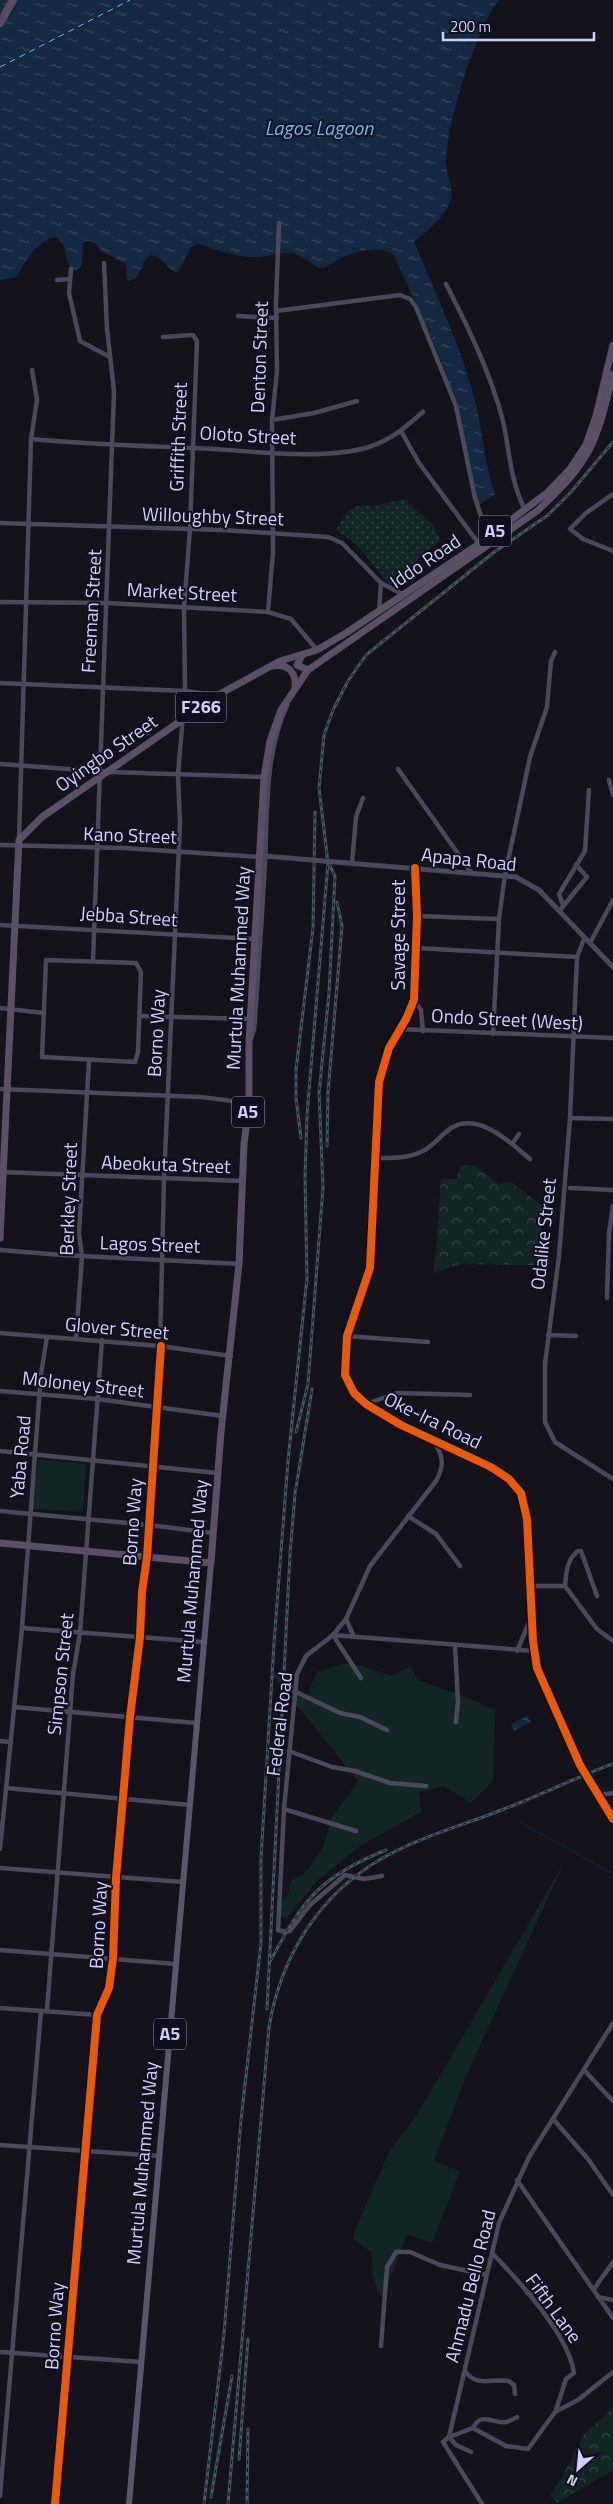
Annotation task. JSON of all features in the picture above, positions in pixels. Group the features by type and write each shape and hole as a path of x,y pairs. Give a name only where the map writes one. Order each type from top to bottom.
{"highway":[{"path":"0,22 13,0"},
{"name":"Iddo Road","path":"302,655 318,650 379,612 479,544 559,482 586,445 596,416 613,344"},
{"name":"Iddo Road","path":"308,670 537,511 562,488 590,453 602,421 613,374"},
{"path":"302,655 297,665 308,670"},
{"name":"Oyingbo Street","path":"18,843 32,825 42,817 218,695 269,667 302,655"},
{"path":"269,667 283,666 291,670 295,678 295,689"},
{"name":"Murtula Muhammed Way","path":"211,1563 217,1473 239,1264 242,1182 249,1103 249,1042 262,856 266,756 275,723 281,710 308,670"},
{"path":"0,1238 4,1089 16,926 18,843"},
{"path":"0,1543 211,1563"}],"main road":[{"name":"Murtula Muhammed Way","path":"129,2504 211,1563"}],"street":[{"name":"Denton Street","path":"268,612 272,580 274,452 272,420 276,402 276,311 279,223"},
{"name":"Freeman Street","path":"93,961 98,848 104,773 102,687 107,603 114,391 104,263"},
{"path":"70,269 69,293 71,310 80,341 110,357"},
{"path":"57,280 70,279"},
{"path":"446,284 461,313 502,421 515,492 525,510"},
{"path":"276,311 400,295 410,299 416,307 456,406 475,498 488,537"},
{"path":"238,316 277,318"},
{"name":"Griffith Street","path":"163,337 192,335 197,342 194,448 184,607 184,690 180,721"},
{"path":"18,843 31,439 37,400 32,370"},
{"path":"272,420 314,413 358,401"},
{"name":"Oloto Street","path":"31,439 113,446 274,452 350,451 385,441 401,431 423,412"},
{"path":"401,431 419,463 479,544"},
{"path":"613,494 586,512 570,529 584,538 613,551"},
{"name":"Willoughby Street","path":"0,523 272,532 328,537 342,543 381,583 404,595"},
{"path":"379,612 381,583"},
{"name":"Market Street","path":"0,602 107,603 268,612 291,619 318,650"},
{"path":"493,1034 499,919 504,875 530,757 547,707 551,661 555,652"},
{"path":"0,683 184,690 218,695"},
{"path":"249,1042 254,1029 260,947 262,856 269,775 274,746 283,714 295,689"},
{"name":"Borno Way","path":"55,2504 97,2015 109,1988 113,1959 116,1878 130,1717 140,1637 142,1592 147,1557 160,1346 164,1179 180,822 178,775 180,721"},
{"path":"0,764 104,773 264,776"},
{"path":"398,769 471,872"},
{"path":"608,780 613,795"},
{"path":"562,908 559,894 585,851 588,790"},
{"path":"349,864 356,817 363,798"},
{"name":"Kano Street","path":"0,845 18,843 262,856"},
{"name":"Apapa Road","path":"262,856 504,875 528,882 562,908 584,939 613,967"},
{"path":"562,908 587,877 576,865"},
{"name":"Savage Street","path":"400,1029 414,1000 417,916 415,868"},
{"path":"590,943 613,900"},
{"path":"417,916 499,919"},
{"name":"Jebba Street","path":"0,925 255,939"},
{"name":"Odalike Street","path":"584,939 577,957 570,1118 558,1256 548,1336 544,1397 545,1422 555,1442 613,1479"},
{"path":"416,948 577,957"},
{"path":"46,960 93,961 136,963 141,972 138,1052 135,1062 42,1057 46,960"},
{"path":"414,1000 420,1010 424,1031"},
{"path":"0,1008 44,1012"},
{"path":"140,1016 251,1019"},
{"name":"Ondo Street (West)","path":"400,1029 573,1038 613,1038"},
{"name":"Oke-Ira Road","path":"400,1029 382,1066 379,1082 370,1268 347,1336 345,1375 354,1393 366,1404 432,1439 491,1466 516,1486 526,1508 534,1651 542,1681 580,1765 613,1819"},
{"name":"Berkley Street","path":"76,1339 82,1256 79,1233 89,1060"},
{"path":"4,1089 201,1097 249,1103"},
{"path":"570,1118 613,1119"},
{"path":"374,1158 409,1156 422,1152 432,1146 454,1126 465,1124 490,1128 530,1159"},
{"path":"512,1144 519,1134"},
{"name":"Abeokuta Street","path":"2,1172 242,1182"},
{"path":"570,1188 613,1190"},
{"path":"607,1298 609,1233 613,1206"},
{"name":"Lagos Street","path":"0,1250 239,1264"},
{"name":"Glover Street","path":"0,1333 102,1340 230,1356"},
{"path":"347,1336 428,1342"},
{"path":"548,1336 576,1336"},
{"name":"Yaba Road","path":"0,1849 22,1628 46,1337"},
{"name":"Simpson Street","path":"0,2496 30,2147 51,1955 73,1674 80,1633 102,1340"},
{"name":"Moloney Street","path":"0,1391 97,1399 223,1416"},
{"path":"366,1404 397,1393 470,1395"},
{"name":"Federal Road","path":"382,1876 364,1878 345,1875 310,1905 290,1931 278,1930 284,1809 294,1691 301,1664 306,1656 333,1635 346,1619 370,1566 441,1472 443,1462 440,1451 432,1439"},
{"path":"0,1451 36,1453 217,1473"},
{"path":"0,1511 88,1518 213,1534"},
{"path":"408,1516 436,1534 460,1566"},
{"path":"597,1596 582,1559 581,1551 578,1551 573,1554 570,1561 566,1572 565,1586 597,1630 613,1641"},
{"path":"530,1586 565,1586"},
{"path":"517,1651 531,1617"},
{"path":"346,1619 354,1637"},
{"path":"22,1628 204,1642"},
{"path":"333,1635 496,1650 534,1651"},
{"path":"333,1635 361,1678"},
{"path":"456,1646 458,1702 456,1722"},
{"path":"294,1691 340,1713 360,1717 387,1730"},
{"path":"14,1707 196,1723"},
{"path":"0,1741 11,1742"},
{"path":"289,1751 332,1768 355,1771 390,1783 426,1786"},
{"path":"6,1788 190,1805"},
{"path":"598,1795 613,1793"},
{"path":"284,1809 356,1831"},
{"path":"0,1868 183,1882"},
{"path":"0,1950 176,1964"},
{"path":"0,2008 97,2015"},
{"name":"Ahmadu Bello Road","path":"449,2436 499,2223 517,2180 613,2023"},
{"path":"584,2070 613,2100"},
{"path":"553,2119 588,2159 613,2195"},
{"path":"0,2145 159,2156"},
{"path":"517,2180 613,2318"},
{"path":"381,2346 387,2267 396,2252 410,2252 440,2265 487,2275"},
{"name":"Fifth Lane","path":"492,2252 527,2293 571,2358 574,2373 566,2379 555,2412"},
{"path":"594,2290 613,2262"},
{"path":"527,2293 542,2293"},
{"path":"598,2297 613,2300"},
{"path":"0,2352 140,2362"},
{"path":"465,2371 468,2376 479,2382 509,2381 514,2385 515,2394"},
{"path":"473,2428 506,2446 528,2449 555,2412 578,2400 613,2372"},
{"path":"482,2504 442,2442 449,2436 473,2428 476,2422 482,2419 503,2422 517,2417"},
{"path":"449,2436 456,2445 471,2452"}],"green space":[{"path":"405,499 434,526 440,541 417,559 419,565 408,581 397,589 385,579 352,541 336,530 346,513 358,505 373,506"},
{"path":"461,1165 476,1166 498,1184 511,1182 541,1205 548,1194 534,1265 460,1264 434,1273 441,1179 456,1179"},
{"path":"39,1460 86,1464 83,1512 33,1509 34,1484"},
{"path":"348,1662 392,1676 410,1666 418,1680 461,1695 495,1710 493,1781 471,1803 444,1786 419,1792 421,1812 360,1846 316,1882 287,1918 280,1917 275,1906 287,1897 291,1881 308,1870 323,1847 332,1817 358,1781 267,1668 307,1695 317,1672"},
{"path":"566,1859 466,2076 434,2161 460,2171 432,2243 407,2234 383,2297 374,2282 372,2252 353,2239 355,2230 390,2150 417,2115"},
{"path":"613,2408 613,2470 557,2503 550,2495 562,2478 583,2435"}],"water":[{"name":"Lagos Lagoon","path":"0,0 499,0 481,33 456,103 447,147 446,164 452,194 449,204 436,222 414,241 455,340 469,380 495,494 478,506 444,369 394,255 388,252 367,250 352,254 328,266 319,268 301,256 292,253 250,257 230,254 198,244 191,247 178,272 174,272 153,255 145,260 138,276 129,281 127,279 126,263 102,252 92,241 86,241 83,244 82,265 77,270 73,270 68,263 63,244 56,237 48,239 37,247 16,277 0,280"},
{"path":"527,1716 531,1722 514,1731 511,1724"}],"waterway":[{"path":"520,1822 613,1874"}],"ferry route":[{"path":"0,67 130,0"}],"railway":[{"path":"204,2504 224,2334 241,2120 261,1943 261,1858 274,1643 288,1461 307,1278 305,1177 307,1115 328,863 319,788 324,735 333,710 348,681 366,655 493,553 548,515 571,492 613,442"},
{"path":"301,1138 296,1098 296,1070 313,928 315,812"},
{"path":"296,1432 308,1384 323,1187 319,1093 329,993 335,876 329,864"},
{"path":"327,1146 328,1093 342,926 337,902"},
{"path":"267,2009 290,1554 295,1494 312,1389"},
{"path":"228,2504 269,2027 275,2001 293,1952 321,1909 339,1890 381,1859 426,1838 518,1804 613,1764"},
{"path":"271,1960 293,1921 316,1892 329,1880 345,1870 386,1850"},
{"path":"239,2459 248,2339"},
{"path":"211,2497 232,2376"},
{"path":"247,2504 248,2429"}],"cycle path":[{"path":"415,868 417,916 414,1000 406,1019 389,1048 379,1082 370,1268 347,1336 345,1375 354,1393 366,1404 401,1425 491,1467 509,1479 521,1493 527,1519 533,1641 537,1668 580,1765 613,1819"},
{"path":"55,2504 97,2015 109,1988 113,1959 116,1878 130,1717 140,1637 142,1592 147,1557 161,1346"}]}
